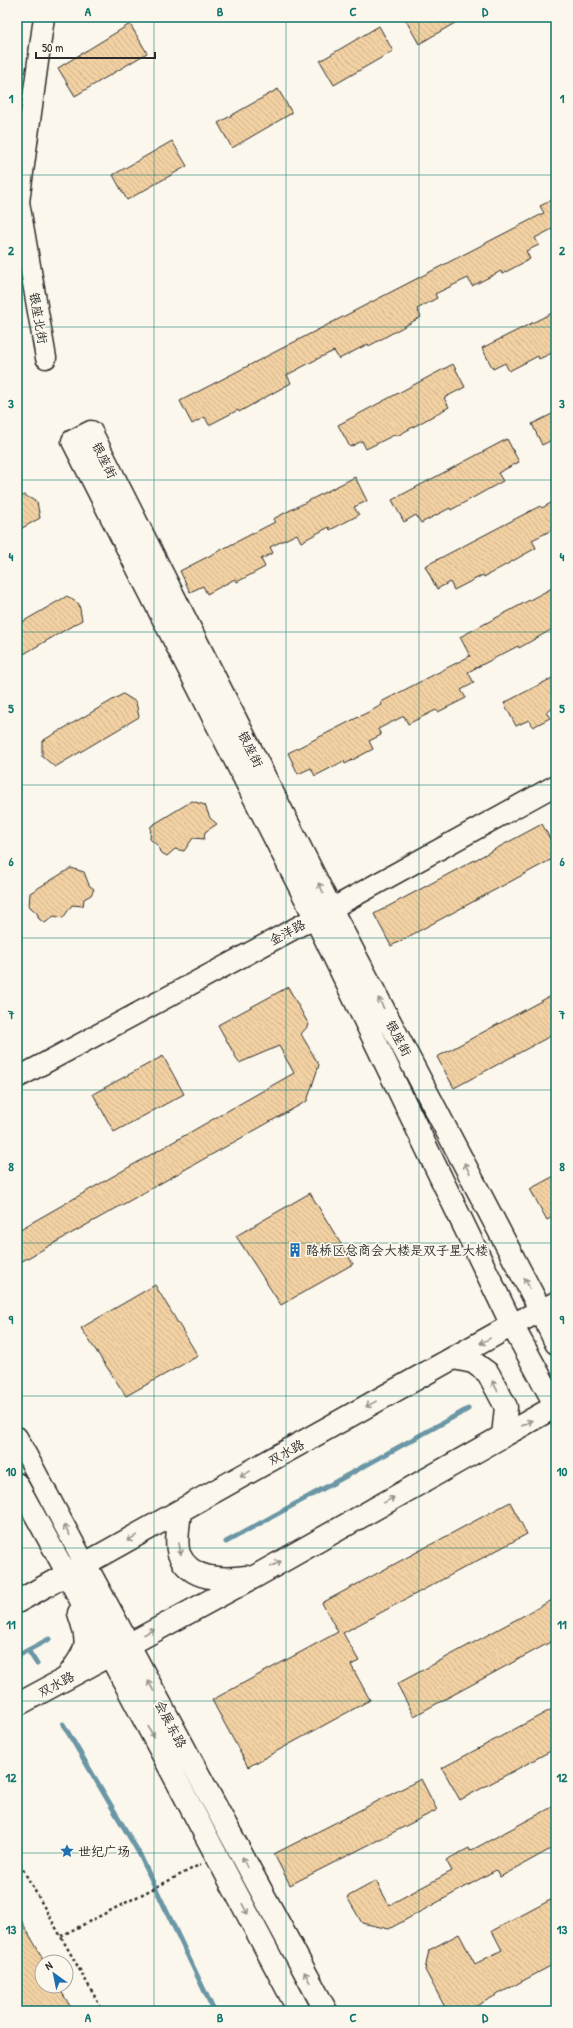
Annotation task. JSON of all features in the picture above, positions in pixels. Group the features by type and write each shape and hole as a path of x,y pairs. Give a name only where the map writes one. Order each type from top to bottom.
{"main road":[{"name":"银座街","path":"556,1343 549,1307 323,913 73,441 91,432 323,913 512,1325 556,1406"},
{"name":"双水路","path":"26,1598 512,1325 549,1307"},
{"path":"454,1358 473,1362 488,1373 506,1407 503,1436"},
{"name":"双水路","path":"17,1705 256,1576 556,1406"},
{"path":"180,1511 178,1536 179,1554 192,1571 211,1578 234,1579 256,1576"},
{"name":"会展东路","path":"76,1569 119,1649 326,2011"},
{"path":"26,1598 60,1593 76,1606 86,1634 84,1655 66,1678"},
{"name":"会展东路","path":"119,1649 299,2011"}],"street":[{"name":"银座北街","path":"44,17 19,202 46,358"},
{"name":"金洋路","path":"17,1078 556,785"},
{"name":"会展东路","path":"17,1437 76,1569"},
{"name":"会展东路","path":"17,1483 76,1569"}],"path":[{"path":"17,1859 103,2011"},
{"path":"61,1936 185,1872"}],"building":[{"path":"404,17 465,17 419,44"},
{"path":"130,24 147,53 75,96 58,68"},
{"path":"379,26 393,51 334,85 320,61"},
{"path":"278,89 292,113 232,148 218,123"},
{"path":"172,141 187,166 127,200 113,175"},
{"path":"556,198 556,236 552,229 535,238 539,245 526,251 530,259 502,274 501,271 472,286 468,278 435,294 437,298 417,309 421,317 369,346 368,344 339,359 334,351 287,375 291,383 239,412 238,410 209,425 205,417 192,424 180,401 544,213 540,206"},
{"path":"556,311 556,351 539,359 538,356 509,371 505,363 493,369 482,348"},
{"path":"453,364 465,387 444,398 449,407 397,436 396,434 366,449 362,441 350,447 338,425"},
{"path":"556,412 556,438 542,445 532,424"},
{"path":"507,439 519,462 498,473 503,481 451,510 450,508 421,523 416,515 404,522 392,500"},
{"path":"355,477 367,501 354,507 359,515 330,530 329,527 301,542 297,534 270,547 273,553 261,559 265,567 237,582 235,579 207,594 203,586 190,592 180,571 275,522 273,519"},
{"path":"24,495 37,502 40,518 17,531 17,499"},
{"path":"556,500 556,528 532,540 536,548 484,577 483,575 454,590 450,582 437,589 425,566 540,506 542,508"},
{"path":"556,586 556,627 519,648 518,646 468,672 474,683 461,690 466,698 438,712 436,710 408,724 404,716 378,729 381,735 369,741 373,749 345,764 344,761 315,776 311,768 298,774 288,753 382,705 381,702 470,656 460,637"},
{"path":"67,596 79,604 82,620 17,658 17,625"},
{"path":"556,676 556,707 546,712 550,718 533,727 529,720 516,726 504,703"},
{"path":"123,694 136,702 139,717 55,767 42,756 42,741"},
{"path":"192,801 205,805 210,818 217,824 205,832 204,839 193,838 184,851 175,849 167,856 160,852 158,846 150,839 151,826"},
{"path":"542,824 556,850 556,857 391,946 374,914"},
{"path":"71,868 84,872 89,885 94,889 91,895 84,899 83,906 72,905 63,918 54,916 45,923 39,919 37,913 29,906 30,893"},
{"path":"288,987 309,1025 301,1034 319,1065 307,1101 17,1264 17,1231 294,1073 279,1046 239,1063 218,1025"},
{"path":"556,993 556,1033 454,1088 437,1057"},
{"path":"163,1056 184,1094 114,1132 93,1094"},
{"path":"556,1175 556,1215 547,1220 530,1189"},
{"name":"路桥区总商会大楼是双子星大楼","path":"310,1193 353,1264 281,1305 236,1236"},
{"path":"155,1285 198,1356 126,1396 81,1328"},
{"path":"510,1502 527,1534 343,1633 359,1661 351,1665 370,1700 248,1767 212,1700 338,1632 322,1603"},
{"path":"556,1598 556,1639 414,1716 397,1684"},
{"path":"556,1707 556,1748 460,1800 442,1768"},
{"path":"421,1779 437,1810 290,1885 274,1854"},
{"path":"556,1805 556,1846 500,1877 496,1870 389,1929 362,1923 347,1897 376,1881 389,1905 452,1871 446,1860 469,1848 470,1851"},
{"path":"556,1897 556,1963 467,2011 447,2011 425,1970 429,1950 459,1934 475,1964 502,1950 492,1931"},
{"path":"17,1913 40,1954 34,1954 34,1994 63,1994 73,2011 17,2011"}],"waterway":[{"path":"226,1542 468,1409"},
{"path":"17,1656 49,1639"},
{"path":"28,1650 37,1664"},
{"path":"63,1724 139,1853 214,2011"}],"place":[{"name":"路桥区总商会大楼是双子星大楼","path":"295,1250"},
{"name":"世纪广场","path":"67,1851"}]}
